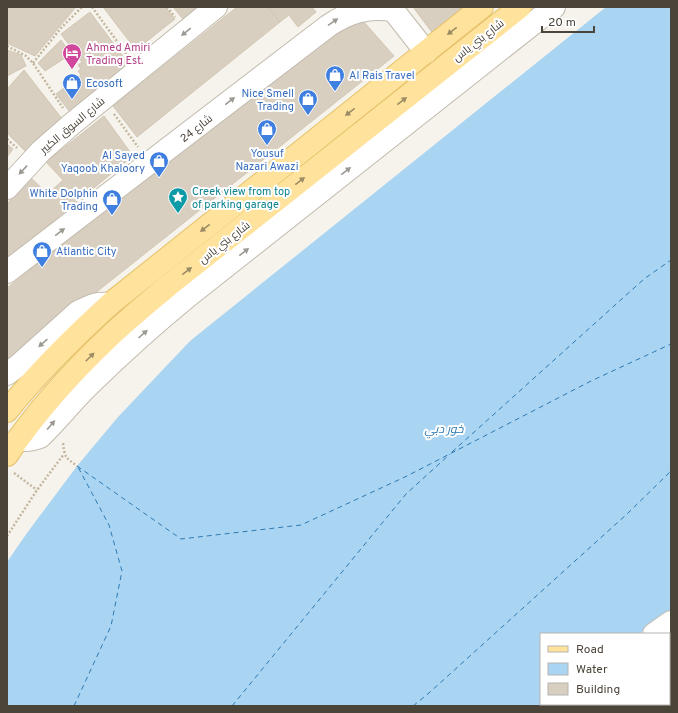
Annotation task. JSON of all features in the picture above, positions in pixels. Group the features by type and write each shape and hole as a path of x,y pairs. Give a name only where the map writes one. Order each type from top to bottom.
{"main road":[{"name":"شارع بني ياس","path":"7,411 57,354 110,304 482,7"},
{"name":"شارع بني ياس","path":"13,455 54,395 109,337 169,285 520,7"},
{"path":"57,354 46,374 47,381 53,386 68,379"}],"street":[{"name":"شارع السوق الكبير","path":"7,188 41,151 73,123 216,7"},
{"path":"13,455 25,440 33,440 40,437 90,384 154,324 554,7"},
{"path":"393,8 426,52"},
{"name":"شارع 24","path":"7,272 339,18 365,10 393,8"},
{"path":"7,374 78,312 98,303 110,304"},
{"path":"655,633 671,622"}],"path":[{"path":"33,63 61,28 82,7"},
{"path":"92,7 139,70"},
{"path":"7,46 26,56 33,63 73,123"},
{"path":"103,99 150,163"},
{"path":"60,415 64,454 77,466"},
{"path":"7,536 37,490 64,454"},
{"path":"13,455 37,490"}],"shaded area":[{"path":"671,634 671,706 578,706 670,705"}],"water":[{"name":"خور دبي","path":"606,7 671,7 671,611 640,633 540,633 540,706 7,706 7,562 77,466 118,417 190,341"}],"building":[{"path":"7,7 76,7 35,56 7,43"},
{"path":"103,7 165,7 175,19 136,50"},
{"path":"173,7 208,7 187,24"},
{"path":"237,7 268,7 280,22 137,137 113,106"},
{"path":"268,7 312,7 316,12 298,27 289,15 280,22"},
{"path":"413,7 478,7 437,39"},
{"path":"90,12 131,67 70,112 56,94 81,75 78,71 81,69 78,65 82,62 61,34"},
{"path":"356,13 394,56 7,363 7,288"},
{"path":"61,40 71,54 45,71 38,63"},
{"path":"7,50 21,55 26,66 7,76"},
{"path":"24,70 63,120 26,152 7,133 7,89"},
{"path":"104,116 133,156 52,222 7,262 7,204 30,177 48,194 63,180 46,162"},
{"path":"7,144 13,149 7,157"}],"ferry route":[{"path":"452,452 644,279 671,260"},
{"path":"77,466 181,539 301,525 407,476 591,381 671,344"},
{"path":"232,706 406,494 450,454"},
{"path":"74,706 111,626 122,571 109,525 78,467"},
{"path":"413,706 627,514 671,471"}],"place":[{"name":"Ahmed Amiri Trading Est.","path":"72,70"},
{"name":"Al Rais Travel","path":"335,92"},
{"name":"Ecosoft","path":"72,100"},
{"name":"Nice Smell Trading","path":"308,116"},
{"name":"Yousuf Nazari Awazi","path":"267,146"},
{"name":"Al Sayed Yaqoob Khaloory","path":"159,178"},
{"name":"Creek view from top of parking garage","path":"178,214"},
{"name":"White Dolphin Trading","path":"112,216"},
{"name":"Atlantic City","path":"42,268"}]}
